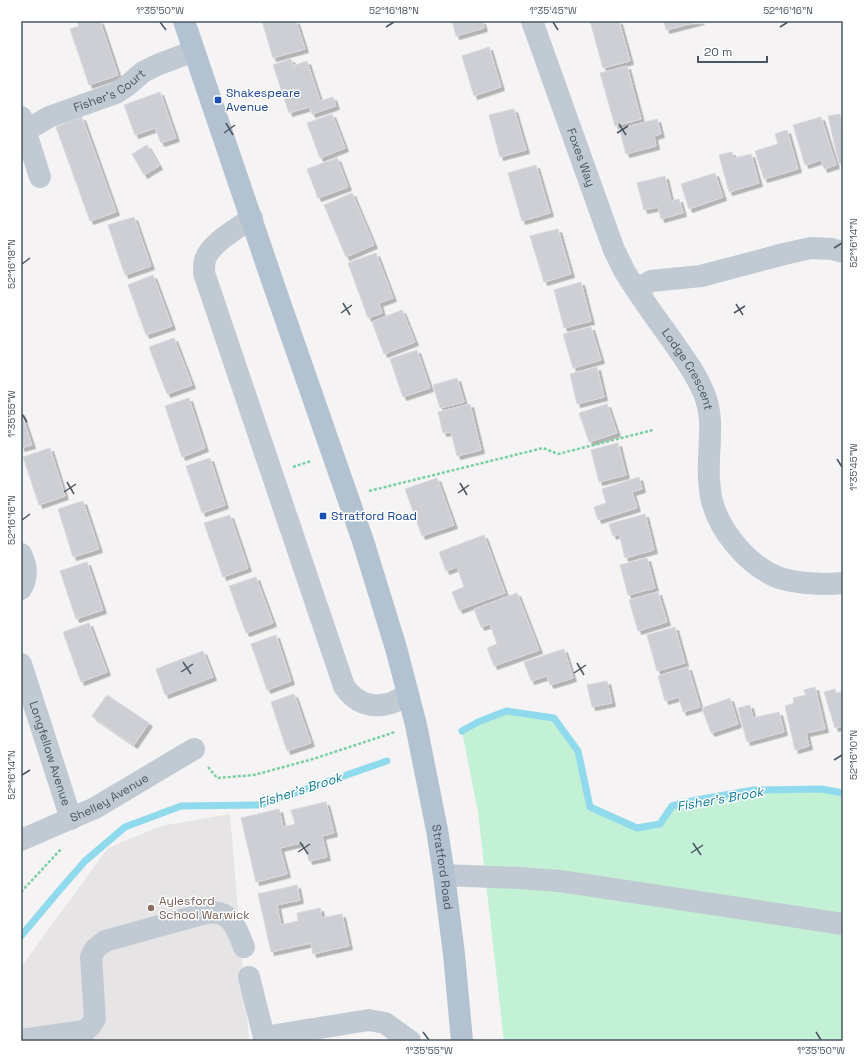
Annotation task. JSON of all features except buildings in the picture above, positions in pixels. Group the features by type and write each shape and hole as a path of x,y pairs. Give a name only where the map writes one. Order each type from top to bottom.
{"main road":[{"name":"Stratford Road","path":"184,21 363,541 396,648 416,725 436,823 454,954 462,1041"}],"street":[{"name":"Foxes Way","path":"532,21 614,250 624,271 637,290"},
{"name":"Fisher's Court","path":"23,123 49,117 116,93 143,72 194,51"},
{"path":"23,123 40,177"},
{"path":"252,218 225,237 210,250 205,261 204,273 344,686 354,698 364,704 376,705 390,703 408,695"},
{"path":"637,290 651,281 701,276 811,248 832,249 843,252"},
{"name":"Lodge Crescent","path":"637,290 692,370 703,391 708,406 710,421 709,480 712,501 726,532 737,547 753,562 764,571 778,578 814,584 843,583"},
{"path":"21,554 26,565 26,576 21,589"},
{"name":"Longfellow Avenue","path":"21,664 71,819"},
{"name":"Shelley Avenue","path":"21,840 95,808 194,749"},
{"path":"444,875 560,881 843,924"},
{"path":"21,1040 85,1031 91,1025 95,1019 91,957 95,949 106,941 206,913 219,913 228,918 235,925 244,947"},
{"path":"249,977 264,1037 369,1020 384,1023 410,1041"}],"path":[{"path":"347,496 542,448 558,454 653,430"},
{"path":"273,475 332,453"},
{"path":"194,749 217,778 254,775 313,759 416,725"},
{"path":"21,892 64,846"}],"shaded area":[{"name":"Aylesford School Warwick","path":"230,814 249,1041 21,1041 21,967 108,848 161,826"}],"green space":[{"path":"506,711 554,718 578,751 590,807 637,828 660,824 672,806 745,790 821,789 843,793 843,1041 504,1041 478,812 462,731 478,722"}],"waterway":[{"name":"Fisher's Brook","path":"462,731 478,722 506,711 554,718 578,751 590,807 637,828 660,824 672,806 696,800 754,790 821,789 843,793"},
{"name":"Fisher's Brook","path":"21,936 85,861 125,827 181,806 260,805 387,761"}],"place":[{"name":"Shakespeare Avenue","path":"218,100"},
{"name":"Stratford Road","path":"323,516"},
{"name":"Aylesford School Warwick","path":"151,908"}]}
